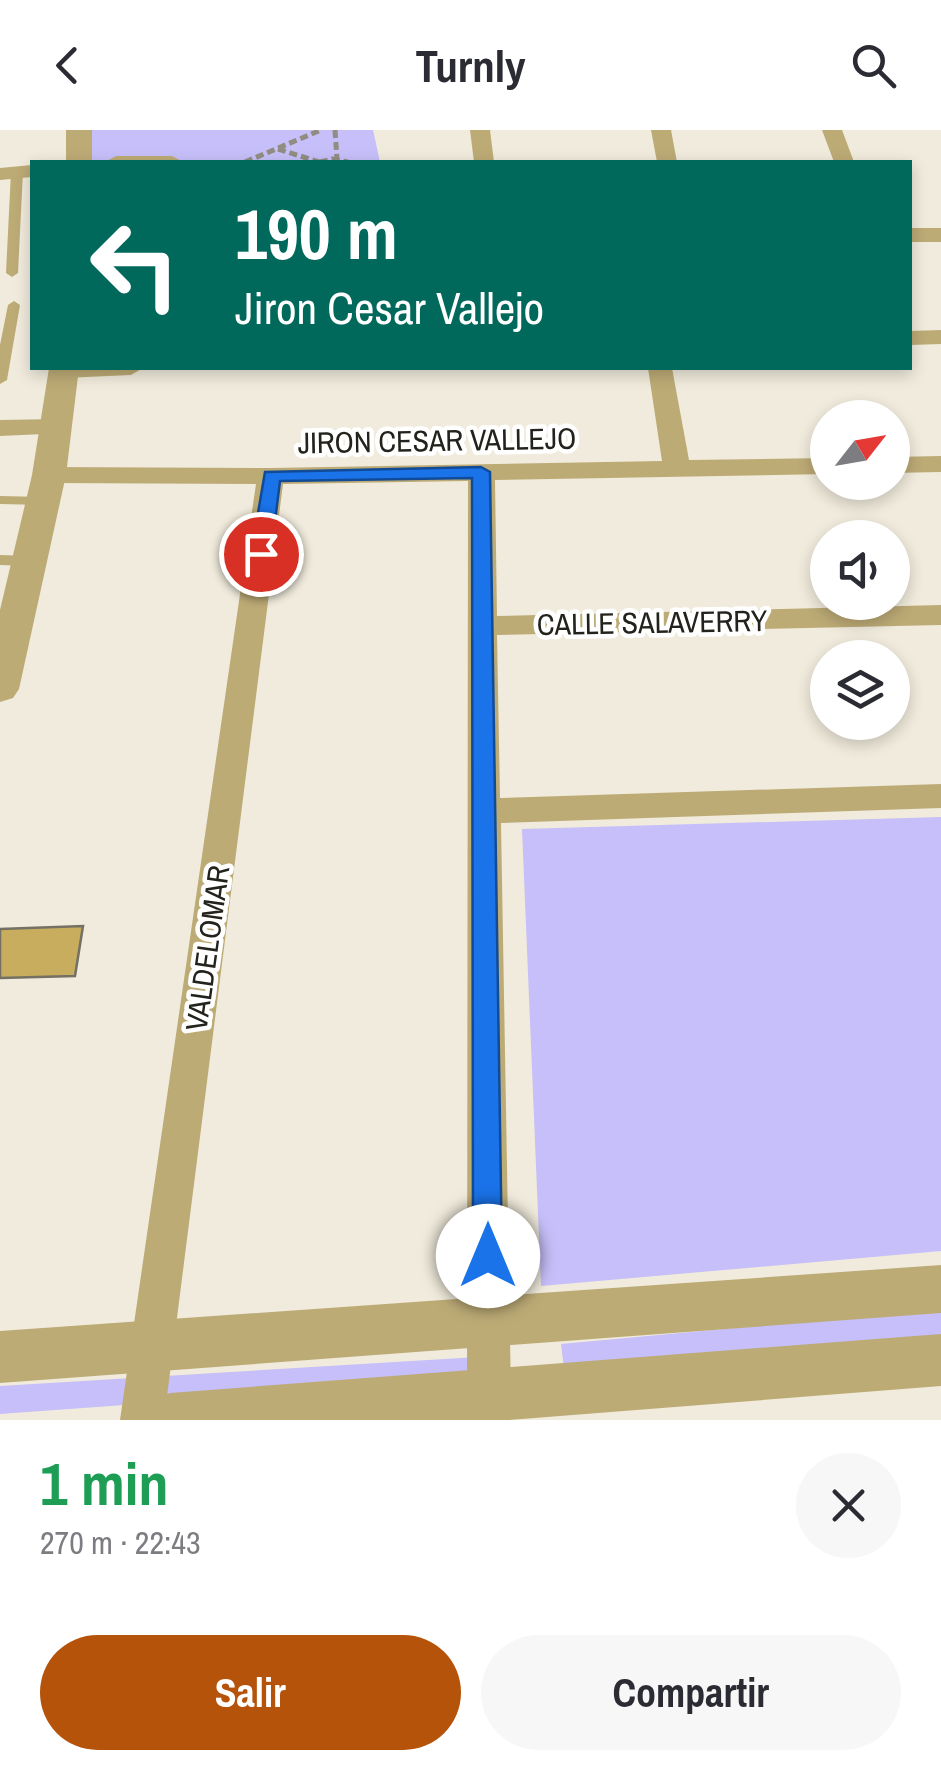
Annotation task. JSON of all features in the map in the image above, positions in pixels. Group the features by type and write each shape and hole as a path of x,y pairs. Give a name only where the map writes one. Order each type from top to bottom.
{"street":[{"path":"78,160 79,130"},
{"path":"480,130 484,160"},
{"path":"661,130 667,160"},
{"path":"832,130 843,160"},
{"path":"912,236 941,235"},
{"path":"912,335 941,337"},
{"path":"0,689 14,561 46,488 64,370"},
{"path":"660,370 677,468"},
{"path":"0,428 58,427"},
{"path":"910,464 941,464"},
{"name":"JIRON CESAR VALLEJO","path":"46,488 272,476 810,466"},
{"path":"481,472 488,1396"},
{"name":"VALDELOMAR","path":"142,1420 272,476"},
{"name":"CALLE SALAVERRY","path":"482,626 941,615"},
{"path":"484,811 941,796"},
{"path":"0,1356 941,1289"},
{"path":"170,1420 240,1418 941,1360"}],"lane":[{"path":"12,273 17,172"},
{"path":"0,199 16,198"},
{"path":"0,380 14,305"},
{"path":"0,500 46,488"}],"path":[{"path":"250,160 321,130"},
{"path":"335,130 337,159"},
{"path":"276,149 313,160"},
{"path":"331,160 341,160"}],"shaded area":[{"path":"92,130 373,130 380,160 90,160"},
{"path":"941,817 941,1251 541,1286 522,829"},
{"path":"941,1309 941,1346 565,1377 561,1344"},
{"path":"478,1357 473,1380 0,1414 0,1386"}],"building":[{"path":"83,926 75,976 0,978 0,929"}],"route":[{"path":"261,554 272,476 481,472 488,1256"}]}
